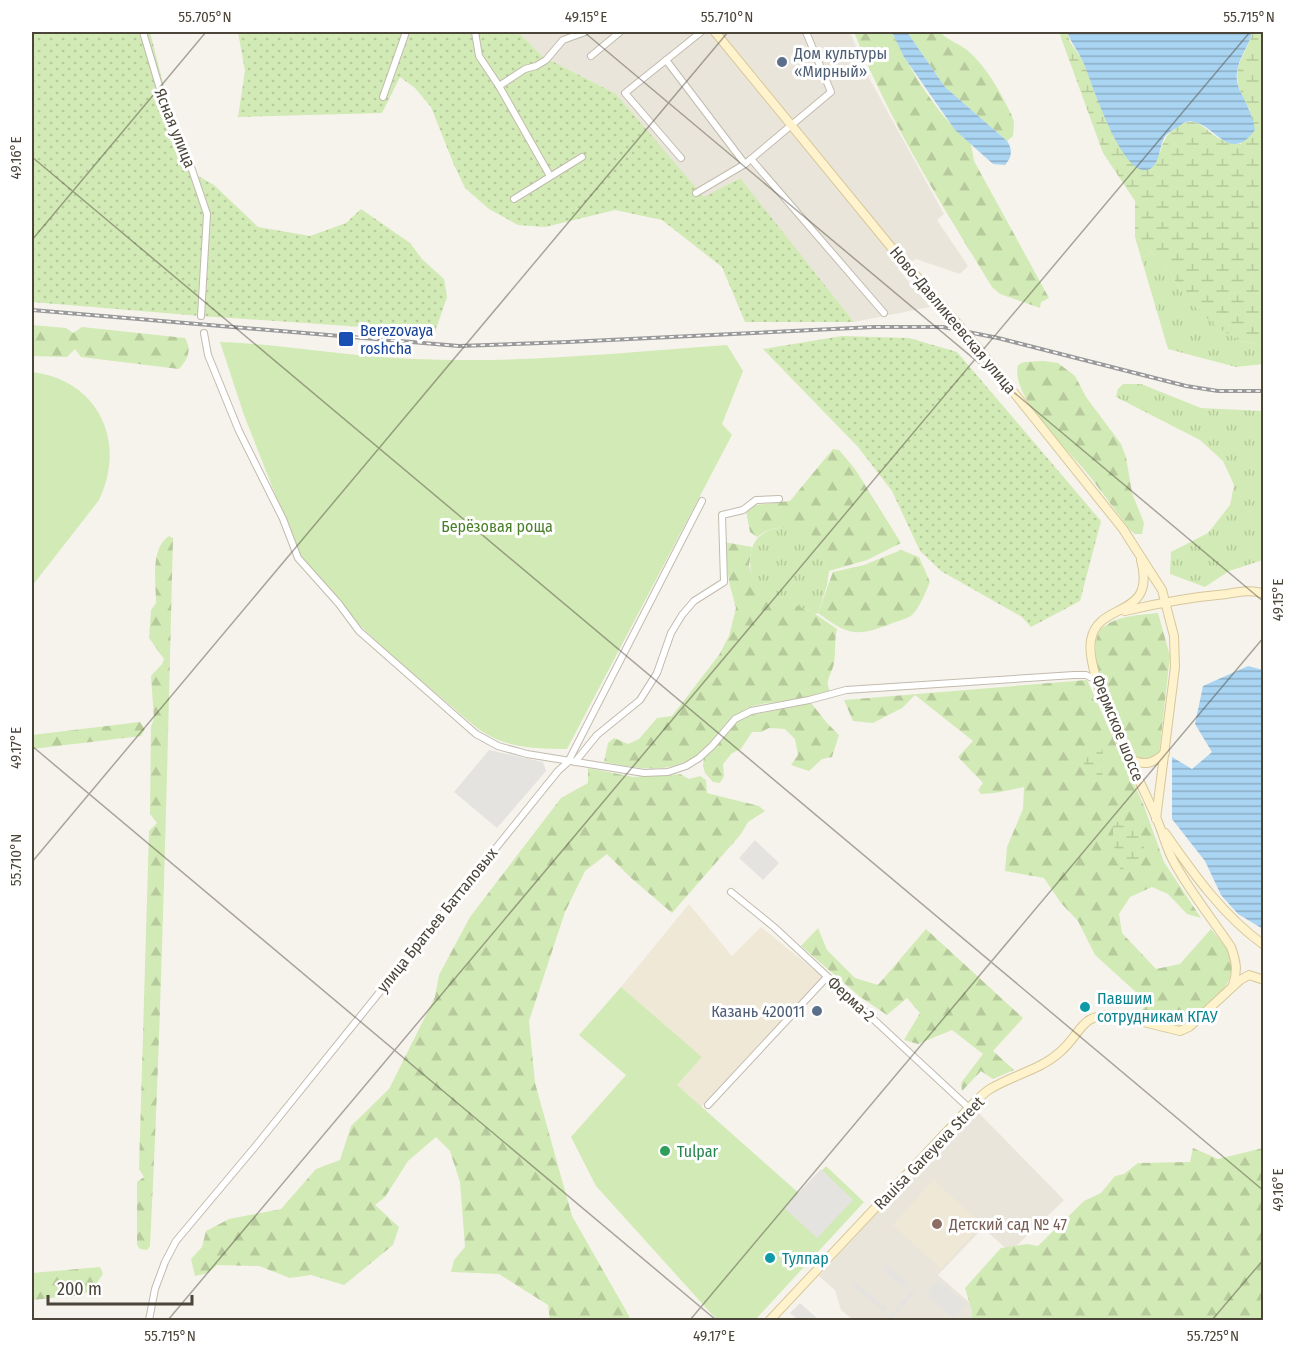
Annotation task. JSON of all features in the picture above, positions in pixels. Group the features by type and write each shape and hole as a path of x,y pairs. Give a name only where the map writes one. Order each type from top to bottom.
{"street":[{"name":"Ясная улица","path":"143,32 171,126 187,155 207,214 201,316"},
{"path":"383,97 406,32"},
{"path":"475,32 479,56 500,86 550,176"},
{"path":"500,86 525,69 546,60 563,40 585,32"},
{"path":"591,56 620,32"},
{"path":"681,158 625,93 701,32"},
{"name":"Ново-Давликеевская улица","path":"715,32 891,247 979,349 1087,483 1139,551 1162,590"},
{"path":"696,193 748,161 831,92 806,32"},
{"path":"666,60 748,161 884,313"},
{"path":"514,199 582,157"},
{"path":"204,333 208,355 239,431 283,519 294,550 302,563 339,604 359,632 476,734 512,751 644,774 668,772 686,766 699,758 735,719 751,711 846,690 1074,675 1086,675 1098,680"},
{"path":"572,762 597,735 640,700 657,673 671,633 683,614 694,601 724,582 722,515 743,510 756,500 779,499"},
{"name":"улица Братьев Батталовых","path":"149,1320 155,1289 176,1241 254,1148 558,771 572,762 702,501"},
{"name":"Фермское шоссе","path":"1139,551 1143,570 1143,588 1135,601 1104,619 1095,628 1091,640 1092,659 1109,714 1175,865 1231,947 1237,963 1233,987"},
{"path":"1162,590 1194,597 1254,591 1263,594"},
{"name":"Фермское шоссе","path":"1162,590 1174,636 1175,668 1157,821 1183,859 1230,917 1263,945"},
{"name":"Фермское шоссе","path":"1119,612 1194,597"},
{"path":"1074,675 1085,672 1092,659"},
{"path":"1130,759 1140,764 1149,764 1164,753"},
{"name":"Ферма-2","path":"731,892 774,927 969,1108"},
{"path":"1233,987 1249,975 1263,980"},
{"path":"708,1106 827,976"},
{"name":"Rauisa Gareyeva Street","path":"770,1320 969,1108 990,1089 1041,1066 1061,1051 1089,1018 1115,1015 1180,1031 1189,1027 1233,987"}],"shaded area":[{"path":"518,32 850,32 868,76 944,214 937,220 968,266 960,274 916,259 898,269 930,307 854,322 739,178 704,198 616,94 542,56"},
{"path":"489,750 543,762 546,771 497,828 454,792"},
{"path":"755,840 779,863 763,880 739,858"},
{"path":"689,904 732,956 761,927 823,977 701,1107 677,1085 702,1057 621,987"},
{"path":"974,1108 1064,1200 1010,1252 983,1228 938,1275 970,1303 971,1320 853,1320 841,1310 835,1290 819,1276"},
{"path":"821,1169 853,1200 817,1238 784,1208"},
{"name":"Детский сад № 47","path":"933,1180 982,1224 941,1269 893,1225"},
{"path":"887,1265 909,1284 905,1289 883,1270"},
{"path":"938,1280 966,1304 954,1318 926,1295"},
{"path":"855,1282 887,1309 884,1312 852,1285"},
{"path":"912,1290 915,1292 891,1320 886,1320"},
{"path":"800,1303 819,1320 798,1320 790,1313"}],"green space":[{"path":"32,32 150,32 163,83 193,173 214,185 258,227 310,236 346,223 361,209 410,243 422,259 444,279 447,297 435,332 32,302"},
{"path":"238,32 518,32 542,56 616,94 704,197 740,178 854,322 745,322 722,267 662,220 615,210 545,227 518,225 489,209 465,188 431,107 415,88 400,77 382,113 238,117 245,71"},
{"path":"854,32 892,32 926,92 947,120 971,144 974,161 1049,298 1041,302 1040,308 1000,294 992,287 900,130"},
{"path":"907,32 940,32 967,50 981,64 1008,107 1014,122 1013,136 1007,141 945,87"},
{"path":"1059,32 1067,32 1070,42 1083,61 1108,125 1160,153 1170,133 1184,123 1190,122 1199,124 1220,139 1241,144 1250,110 1238,83 1238,70 1252,32 1263,32 1263,345 1240,341 1217,327 1182,292 1166,266 1135,237 1135,201 1103,153"},
{"path":"1135,237 1166,266 1182,292 1240,341 1263,345 1263,364 1236,367 1168,349"},
{"path":"32,325 66,328 73,333 82,327 185,338 188,354 179,369 81,357 75,349 67,357 32,356"},
{"path":"842,336 909,338 957,352 1101,521 1080,601 1031,627 1022,617 941,571 920,551 892,491 858,447 763,349"},
{"name":"Берёзовая роща","path":"220,342 374,357 438,360 562,357 727,345 743,371 722,424 732,435 567,749 534,748 512,744 483,732 404,666 346,612 312,572 297,550 244,415"},
{"path":"1024,362 1058,363 1075,376 1086,397 1121,444 1126,457 1132,493 1144,523 1142,534 1135,534 1130,530 1088,475 1040,419 1022,391 1018,377 1018,365"},
{"path":"32,372 55,377 74,387 90,400 101,417 108,436 110,456 107,478 99,500 32,586"},
{"path":"1123,384 1141,384 1201,408 1263,411 1263,560 1229,571 1205,587 1170,574 1171,552 1208,533 1230,505 1234,485 1223,461 1200,440 1116,397 1118,389"},
{"path":"833,449 839,450 855,469 901,543 867,560 829,571 816,547 808,525 775,529 757,537 750,532 746,511 755,505 790,501"},
{"path":"808,524 816,547 829,571 818,613 815,614 753,585 750,563 753,546 757,538 764,533 773,529"},
{"path":"169,536 173,538 164,892 150,1246 147,1250 140,1249 137,1245 137,1182 144,1177 139,1169 149,831 157,823 150,814 151,726 154,719 151,676 164,659 149,638 151,610 156,603 155,566 159,549"},
{"path":"724,542 752,547 749,565 754,585 815,614 837,629 834,663 828,681 830,691 749,708 730,720 699,753 674,766 647,768 604,762 608,743 614,738 628,744 639,739 657,718 672,716 719,655 729,636 736,608 729,582"},
{"path":"901,550 919,557 930,582 912,615 868,631 852,632 837,626 818,613 833,572 864,565"},
{"path":"1158,613 1170,656 1159,754 1149,760 1137,758 1123,730 1105,690 1096,652 1097,636 1111,622"},
{"path":"1087,680 1144,806 1164,862 1201,918 1187,914 1168,894 1152,887 1130,897 1119,914 1122,933 1156,969 1180,964 1211,929 1228,952 1231,964 1226,985 1211,1004 1183,1026 1154,1022 1136,1016 1148,1003 1095,955 1078,921 1061,903 1044,878 1005,871 1007,847 1023,809 1024,787 981,794 978,790 983,783 958,757 973,741 915,695 902,708 873,723 853,721 844,700"},
{"path":"811,703 839,735 832,757 822,759 809,771 791,765 798,755 795,739 785,729 769,728 761,732 752,732 741,749 732,753 723,764 724,776 720,783 713,782 705,773 704,756 742,717"},
{"path":"140,722 145,729 141,736 32,749 32,735"},
{"path":"1095,744 1100,745 1103,752 1100,763 1103,777 1095,778 1086,770 1084,761 1087,752"},
{"path":"588,768 633,777 680,774 689,779 700,776 706,780 707,793 759,806 765,811 748,822 741,834 672,913 607,854 585,871 565,912 529,1021 535,1083 572,1216 629,1316 629,1320 550,1320 548,1305 499,1274 451,1272 454,1260 465,1247 460,1182 450,1151 436,1137 408,1161 385,1197 375,1205 399,1227 393,1245 344,1285 311,1275 290,1278 259,1266 217,1265 208,1273 195,1276 191,1259 202,1247 206,1231 229,1219 281,1209 316,1169 340,1160 351,1126 389,1089 435,997 439,975 470,917 561,798 588,783"},
{"path":"1113,821 1132,827 1142,838 1143,856 1136,867 1130,871 1120,869 1113,843"},
{"path":"818,928 827,950 855,978 878,985 926,929 1023,1018 993,1051 1014,1070 993,1079 981,1071 962,1091 961,1083 983,1054 952,1030 918,1044 904,1040 920,1013 907,998 887,1015 859,996 801,946"},
{"name":"Tulpar","path":"621,987 702,1057 677,1085 801,1195 826,1166 864,1202 755,1320 717,1320 596,1186 571,1137 626,1075 579,1035"},
{"path":"1193,1148 1218,1159 1263,1148 1263,1320 971,1320 972,1311 965,1288 1001,1248 1027,1244 1038,1246 1084,1201 1101,1193 1115,1176 1124,1174 1138,1163 1190,1162"},
{"path":"100,1267 103,1274 92,1290 81,1295 32,1300 32,1273"}],"water":[{"path":"892,32 907,32 945,87 1007,141 1011,153 1005,165 993,164 955,130 904,57"},
{"path":"1067,32 1252,32 1239,62 1237,80 1255,130 1246,140 1238,144 1223,140 1202,125 1192,121 1186,122 1165,136 1157,161 1151,168 1147,170 1137,168 1118,144 1080,55"},
{"path":"1248,666 1263,670 1263,929 1238,914 1221,895 1205,861 1172,819 1172,757 1192,769 1212,752 1195,724 1203,686"}],"railway":[{"path":"32,310 459,346 874,327 943,327 998,338 1186,386 1218,391 1264,391"}],"place":[{"name":"Дом культуры «Мирный»","path":"782,62"},
{"name":"Berezovaya roshcha","path":"346,339"},
{"name":"Павшим сотрудникам КГАУ","path":"1085,1007"},
{"name":"Казань 420011","path":"817,1011"},
{"name":"Tulpar","path":"665,1151"},
{"name":"Детский сад № 47","path":"937,1224"},
{"name":"Тулпар","path":"770,1258"}]}
